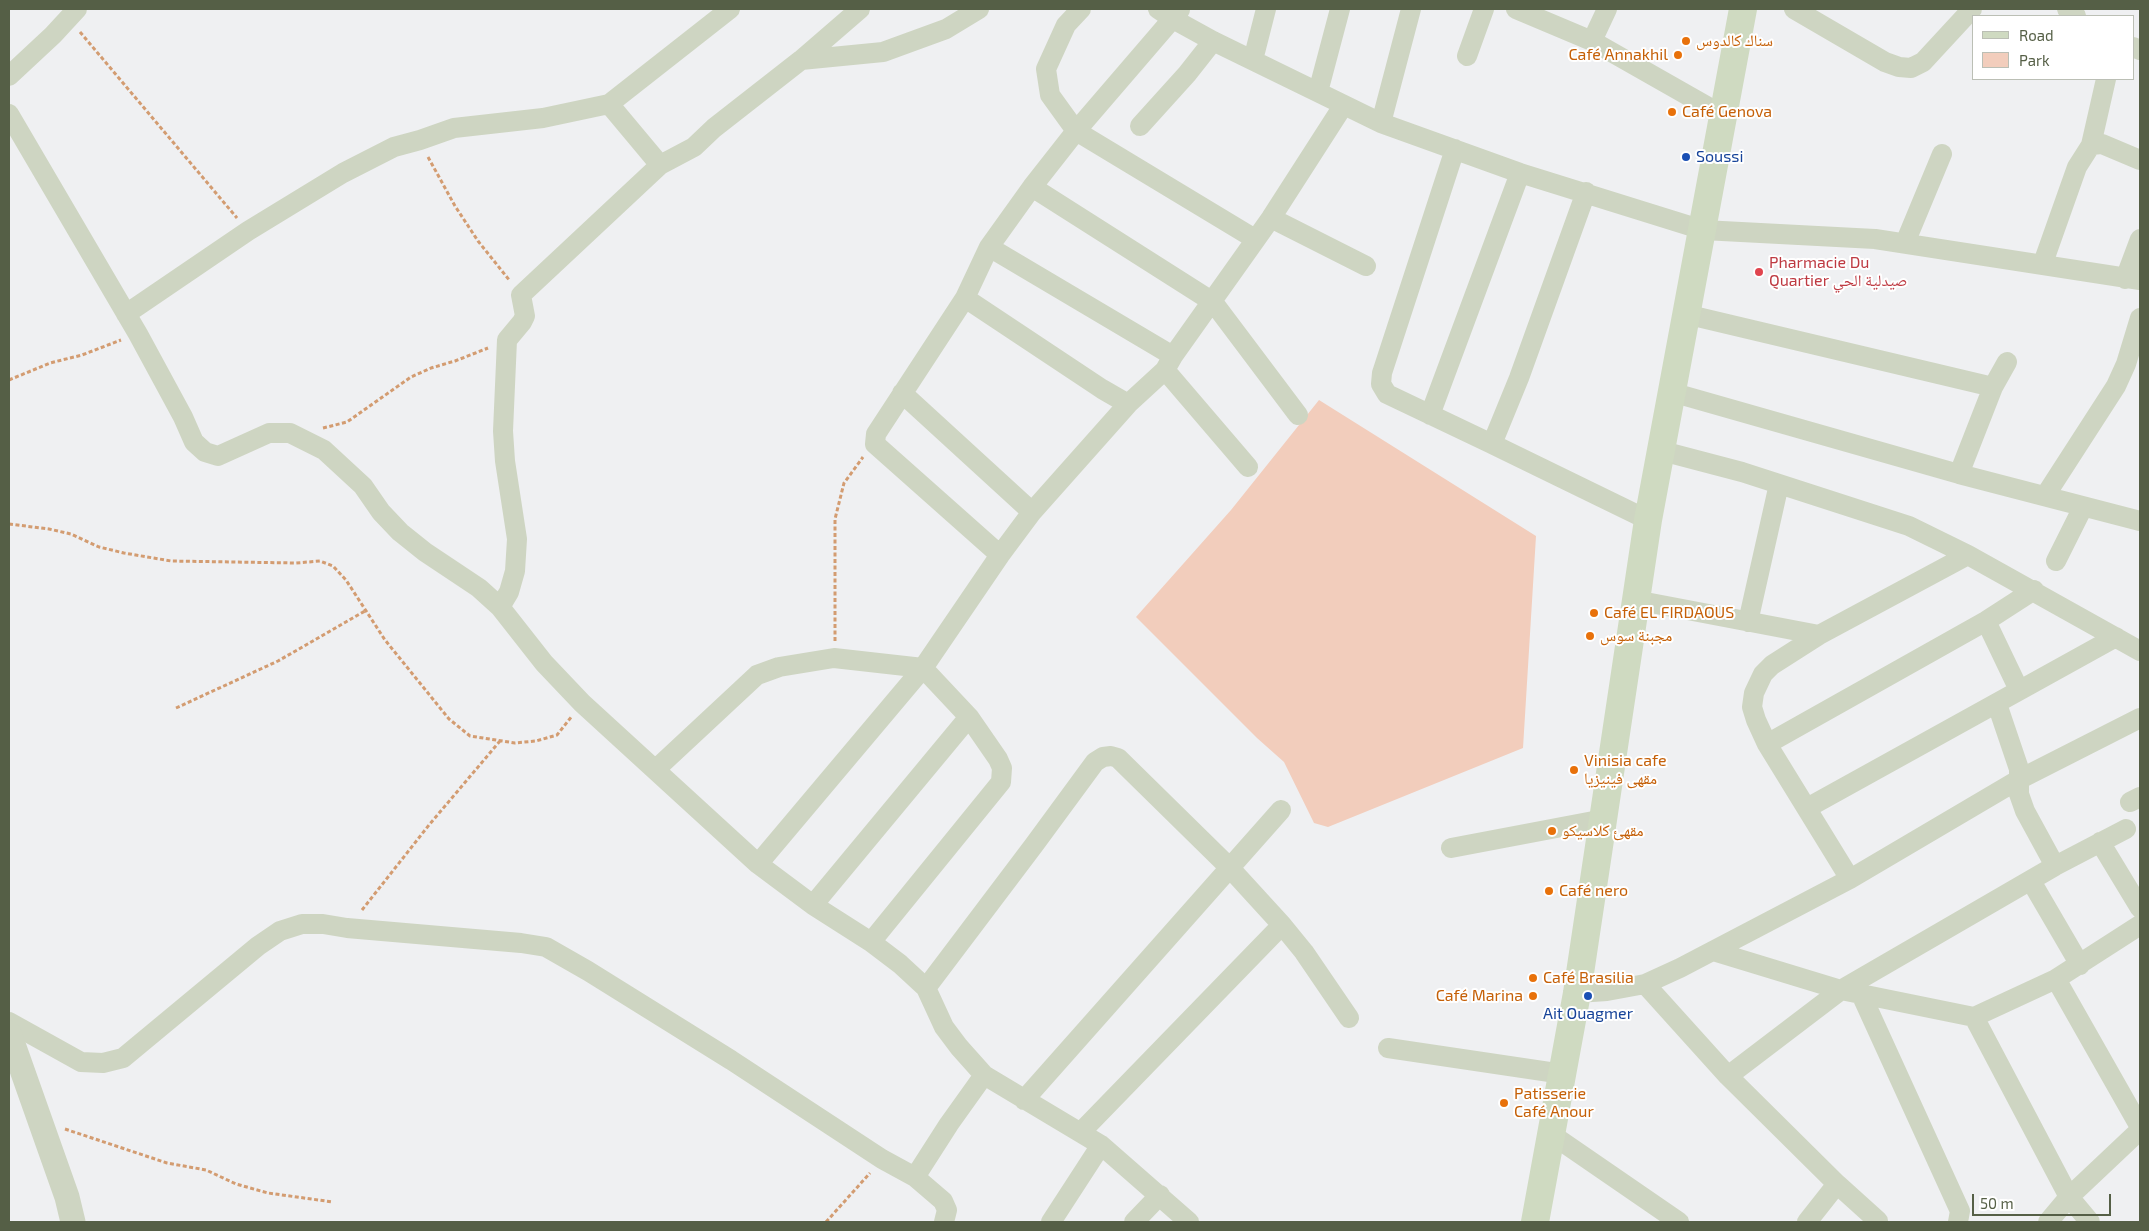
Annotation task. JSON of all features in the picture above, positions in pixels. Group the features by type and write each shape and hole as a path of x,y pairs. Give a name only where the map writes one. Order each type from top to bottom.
{"main road":[{"path":"1535,1222 1578,993 1648,520 1743,9"}],"street":[{"path":"126,314 248,231 372,157 394,147 454,128 543,118 609,104 730,9"},
{"path":"500,607 510,592 516,571 517,539 506,470 503,431 507,340 525,316 521,295 660,165 694,147 714,128 801,60 860,9"},
{"path":"801,60 883,52 946,29 978,9"},
{"path":"1081,9 1066,25 1046,69 1050,95 1076,131 1255,239"},
{"path":"1253,60 1266,9"},
{"path":"1318,92 1340,9"},
{"path":"1381,123 1411,9"},
{"path":"1468,56 1484,9"},
{"path":"1516,9 1592,41 1724,116"},
{"path":"1592,41 1607,9"},
{"path":"1794,9 1885,62 1899,67 1911,68 1923,62 1972,9"},
{"path":"1000,554 875,444 876,434 965,298 989,247 1032,187 1171,12 1213,41 1381,123 1520,173 1703,230 1875,239 2043,263 2133,279 2140,238"},
{"path":"9,76 72,14"},
{"path":"1140,126 1187,74 1213,41"},
{"path":"2043,263 2077,167 2091,145 2106,80"},
{"path":"609,104 660,165"},
{"path":"758,864 923,668 1000,554 1032,512 1128,404 1169,363 1271,218 1343,106"},
{"path":"9,114 138,334 194,442 205,452 218,456 269,433 290,433 324,450 363,486 381,512 400,532 425,552 478,588 500,607 544,663 582,703 616,732 758,864 813,905 872,942 926,988 944,1027 984,1075 1101,1145 1160,1194 1190,1222"},
{"path":"2091,145 2102,144 2140,160"},
{"path":"1455,149 1382,373 1381,384 1387,394 1648,520"},
{"path":"1905,243 1942,154"},
{"path":"1430,415 1520,173"},
{"path":"1032,187 1213,302 1298,415"},
{"path":"1492,444 1519,378 1586,192"},
{"path":"1271,218 1366,266"},
{"path":"989,247 1169,363 1248,467"},
{"path":"965,298 1102,389 1128,404"},
{"path":"1685,314 1993,387"},
{"path":"2045,496 2116,386 2126,364 2140,318"},
{"path":"1959,474 1993,387 2008,362"},
{"path":"1671,392 1959,474 2140,521"},
{"path":"902,393 1032,512"},
{"path":"1662,451 1779,484 1908,526 2034,590 2140,651"},
{"path":"1748,622 1779,484"},
{"path":"2056,561 2083,506"},
{"path":"1850,879 1767,744 1752,707 1754,693 1759,681 1772,665 1819,636 1968,555"},
{"path":"1767,744 1986,621 2034,590"},
{"path":"1635,600 1819,636"},
{"path":"1986,621 2020,690"},
{"path":"1807,808 2116,637"},
{"path":"655,770 757,675 779,667 834,658 923,668 969,717 998,759 1002,768 1001,782 872,942"},
{"path":"1996,704 2019,769 2019,794 2025,811 2055,866"},
{"path":"813,905 969,717"},
{"path":"1578,993 1607,991 1644,984 1713,951 1850,879 2018,780 2140,718"},
{"path":"926,988 1094,762 1103,757 1111,756 1118,758 1229,867 1282,925 1304,952 1349,1018"},
{"path":"1024,1100 1281,810"},
{"path":"1451,848 1604,818"},
{"path":"1728,1076 1841,990 2055,866 2126,830"},
{"path":"2100,842 2140,908"},
{"path":"2032,881 2080,965"},
{"path":"9,1022 81,1062 103,1064 123,1058 258,946 280,930 302,924 323,924 347,928 521,943 546,947 581,966 731,1060 882,1159 916,1177 943,1201 947,1210 944,1222"},
{"path":"1081,1132 1282,925"},
{"path":"1713,951 1841,990 1974,1016 2056,979 2140,926"},
{"path":"2048,1222 2069,1197 2140,1129 2056,979"},
{"path":"1644,984 1728,1076 1837,1184 1878,1221"},
{"path":"1860,994 1960,1211 1958,1222"},
{"path":"1974,1016 2069,1197 2090,1222"},
{"path":"9,1033 67,1197 73,1222"},
{"path":"1388,1048 1563,1074"},
{"path":"916,1177 949,1124 984,1075"},
{"path":"1551,1134 1679,1222"},
{"path":"1051,1222 1101,1145"},
{"path":"1807,1222 1837,1184"},
{"path":"1134,1222 1160,1194"}],"path":[{"path":"72,14 248,231"},
{"path":"420,140 433,168 455,206 478,241 521,295"},
{"path":"9,380 50,363 82,356 138,334"},
{"path":"290,433 324,428 347,422 411,377 507,340"},
{"path":"834,658 835,519 844,483 854,468 875,444"},
{"path":"9,524 49,528 71,534 98,547 124,554 171,561 296,563 320,561 333,566 346,580 385,640 449,719 470,736 515,743 536,741 557,735 582,703"},
{"path":"176,708 278,662 365,611"},
{"path":"347,928 500,740"},
{"path":"41,1121 136,1154 167,1163 206,1170 236,1184 260,1191 333,1202"},
{"path":"826,1222 882,1159"}],"green space":[{"path":"1319,400 1536,536 1523,748 1328,827 1314,823 1284,762 1257,738 1136,617 1231,510"}],"place":[{"name":"سناك كالدوس","path":"1686,41"},
{"name":"Café Annakhil","path":"1678,55"},
{"name":"Café Genova","path":"1672,112"},
{"name":"Soussi","path":"1686,157"},
{"name":"Pharmacie Du Quartier صيدلية الحي","path":"1759,272"},
{"name":"Café EL FIRDAOUS","path":"1594,613"},
{"name":"مجبنة سوس","path":"1590,636"},
{"name":"Vinisia cafe مقهى فينيزيا","path":"1574,770"},
{"name":"مقهئ كلاسيكو","path":"1552,831"},
{"name":"Café nero","path":"1549,891"},
{"name":"Café Brasilia","path":"1533,978"},
{"name":"Café Marina","path":"1533,996"},
{"name":"Ait Ouagmer","path":"1588,996"},
{"name":"Patisserie Café Anour","path":"1504,1103"}]}
